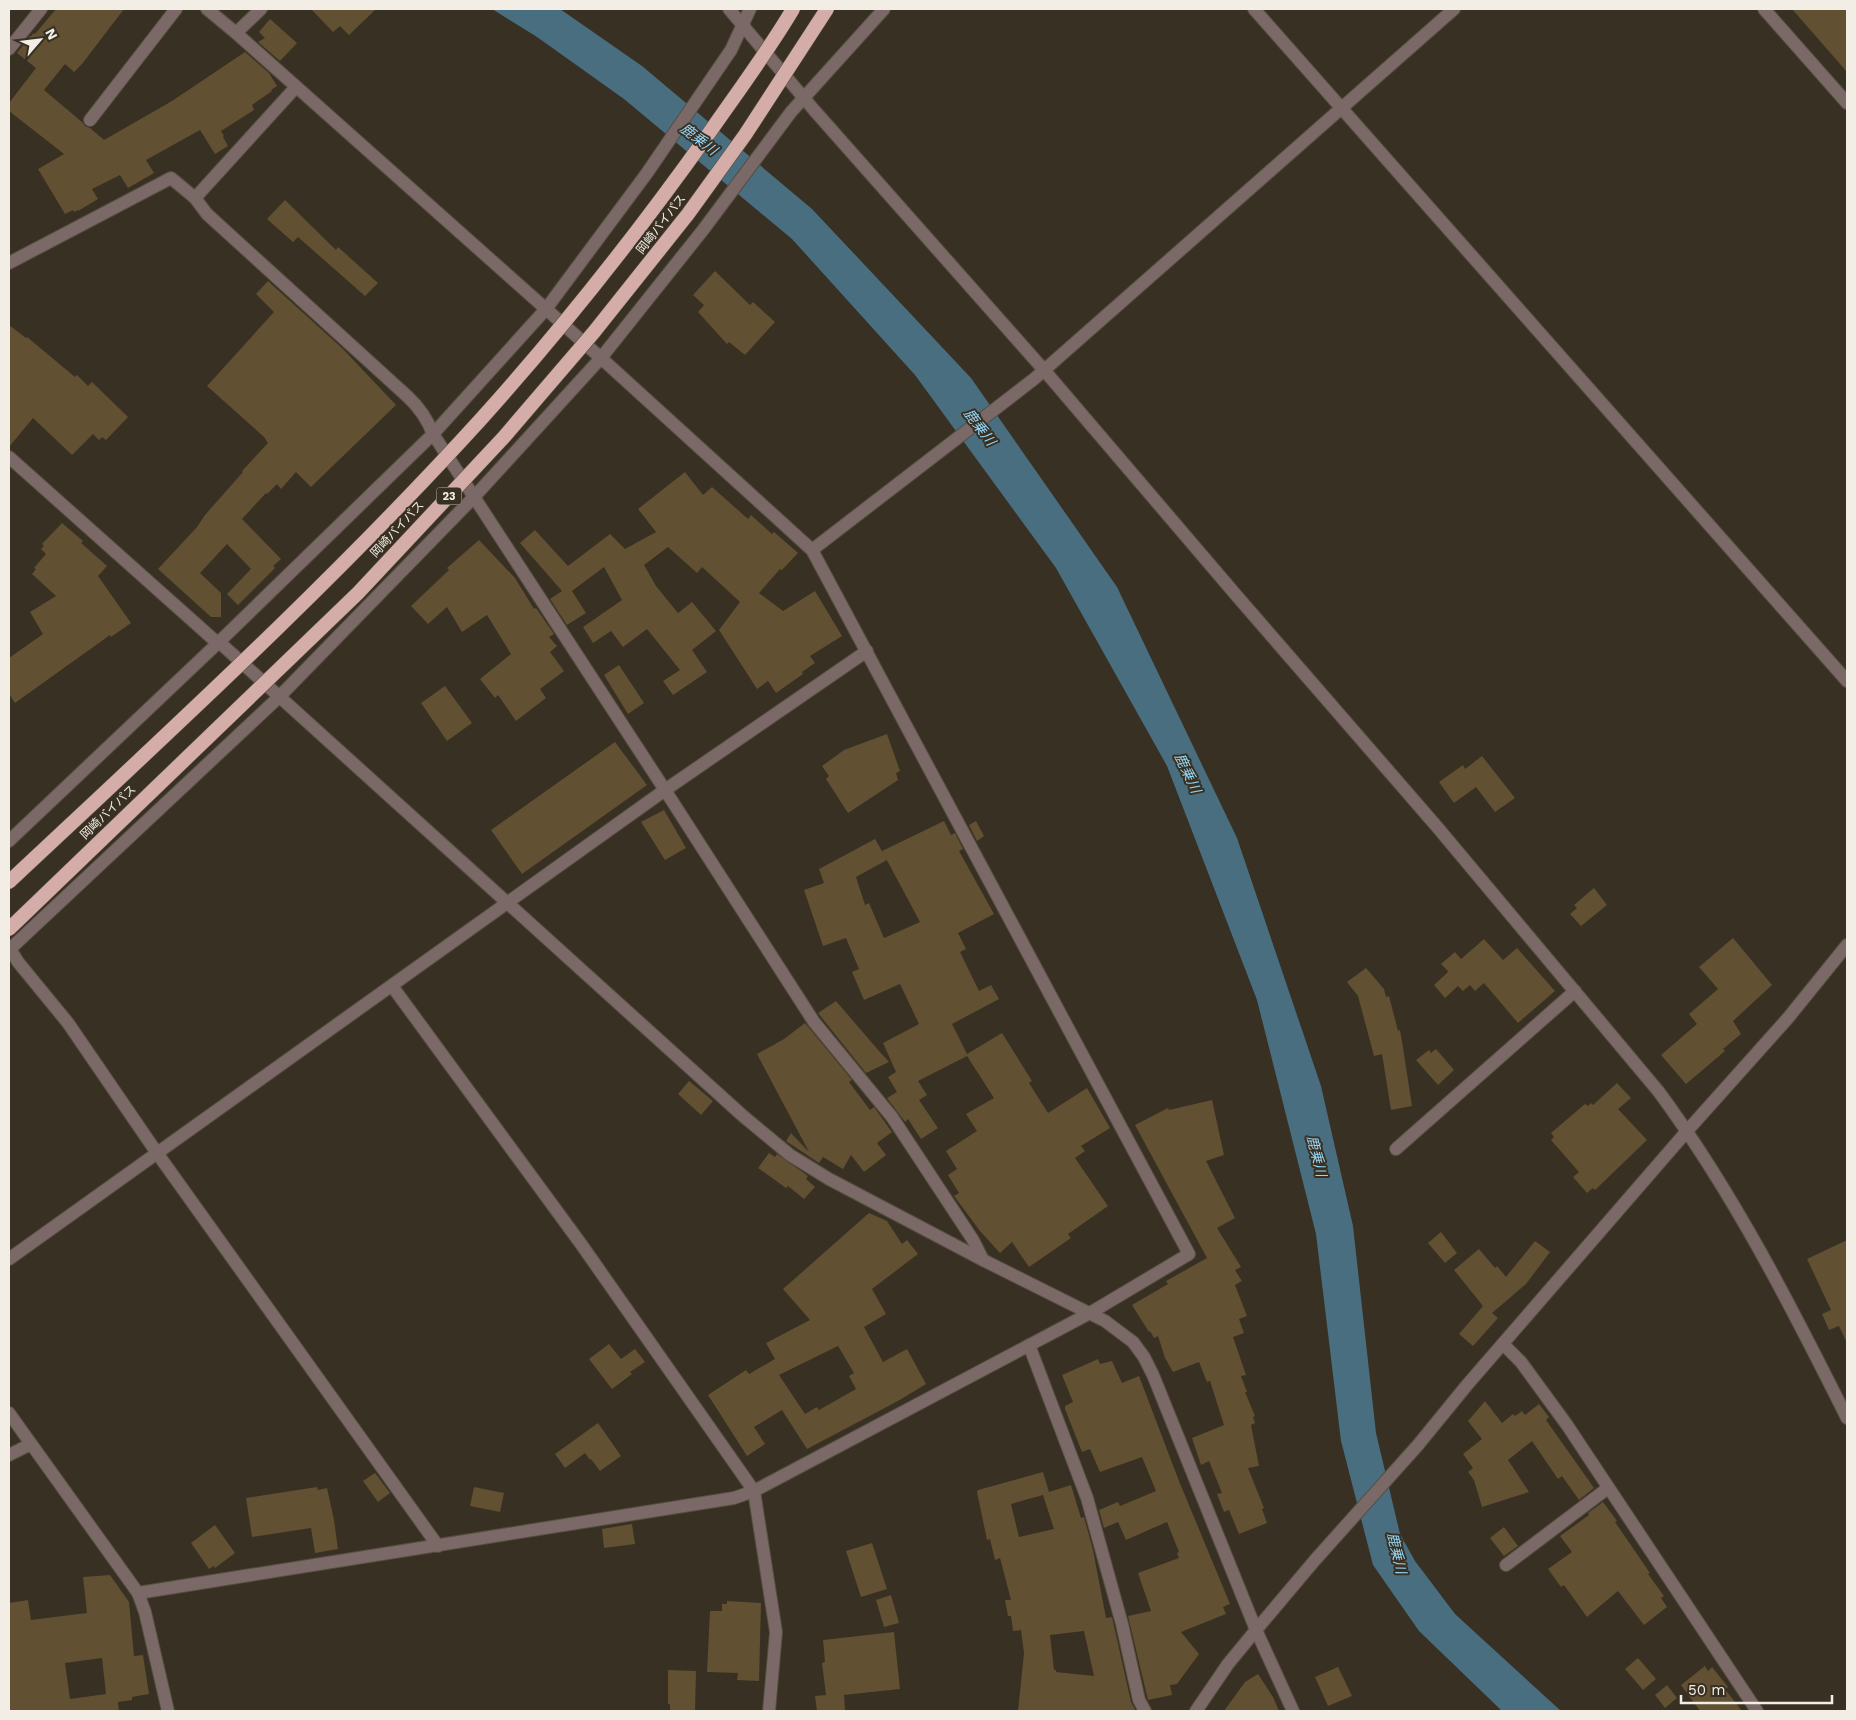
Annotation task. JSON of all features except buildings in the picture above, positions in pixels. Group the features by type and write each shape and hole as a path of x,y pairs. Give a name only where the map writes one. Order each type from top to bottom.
{"highway":[{"name":"岡崎バイパス","path":"9,882 172,730 325,583 482,418 577,308 665,195 775,39 793,9"},
{"name":"岡崎バイパス","path":"9,928 358,593 504,437 594,332 688,214 745,135 827,9"}],"street":[{"path":"9,50 41,9"},
{"path":"90,120 176,9"},
{"path":"138,1593 734,1498 754,1491 1090,1313 1189,1254 812,550 601,358 207,9"},
{"path":"236,33 261,9"},
{"path":"729,9 1044,370 1438,828 1659,1092 1687,1131 1735,1206 1791,1307 1847,1418"},
{"path":"9,841 219,642 433,434 546,309 647,173 731,50 750,9"},
{"path":"438,1546 157,1153 68,1023 18,962 9,948 279,697 474,497 601,358 703,230 791,112 884,9"},
{"path":"1254,9 1847,681"},
{"path":"812,550 1029,383 1454,9"},
{"path":"1764,9 1847,104"},
{"path":"195,198 296,87"},
{"path":"9,263 171,178 195,198 207,214 420,408 429,422 433,434 814,1022 892,1117 973,1240 983,1260"},
{"path":"9,458 213,639 219,642 744,1116 790,1155 829,1179 983,1260 1090,1313 1120,1331 1133,1342 1144,1357 1157,1384 1256,1630 1293,1711"},
{"path":"9,1259 665,790 867,651"},
{"path":"1196,1711 1228,1664 1315,1560 1418,1446 1503,1344 1687,1131 1788,1018 1847,946"},
{"path":"392,986 581,1244 754,1491 776,1632 769,1711"},
{"path":"1396,1149 1576,991"},
{"path":"1503,1344 1521,1362 1567,1426 1756,1711"},
{"path":"1030,1345 1087,1498 1122,1624 1139,1700 1145,1711"},
{"path":"9,1412 138,1593 146,1612 168,1711"},
{"path":"9,1455 31,1444"},
{"path":"1506,1565 1608,1488"}],"water":[{"name":"鹿乗川","path":"492,9 560,9 642,66 812,209 971,378 1117,587 1237,838 1321,1086 1353,1226 1376,1433 1400,1534 1415,1561 1455,1614 1561,1711 1502,1711 1419,1631 1373,1565 1341,1441 1316,1234 1257,1000 1167,766 1056,568 915,375 792,239 624,99 537,37"}]}
